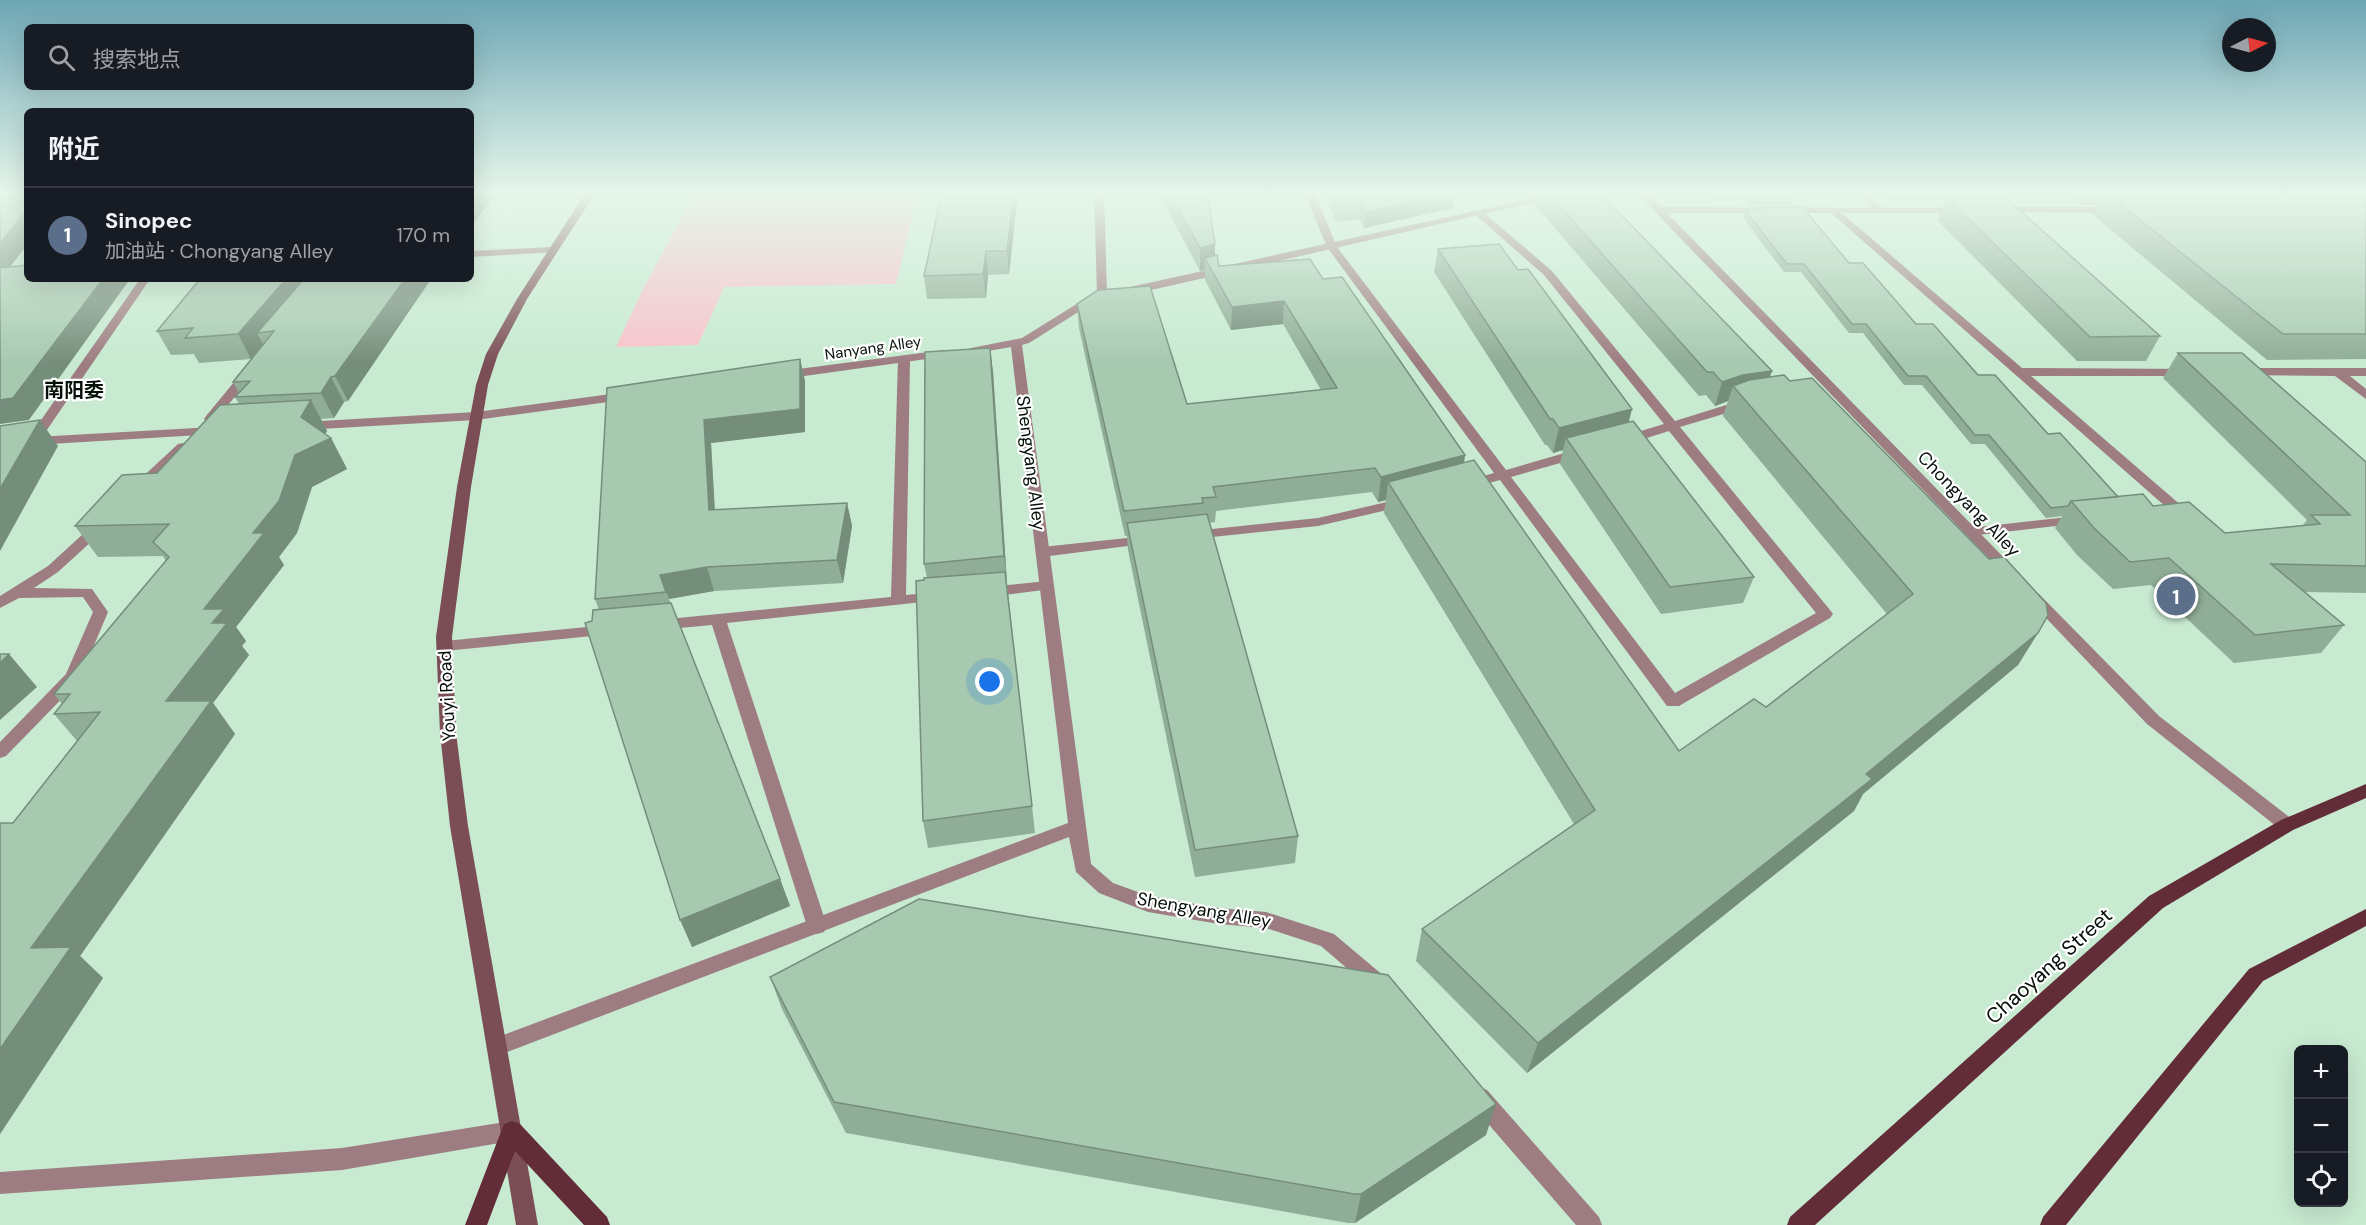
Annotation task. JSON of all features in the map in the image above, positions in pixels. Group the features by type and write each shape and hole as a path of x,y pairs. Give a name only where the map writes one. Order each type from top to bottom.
{"main road":[{"name":"Youyi Road","path":"527,1225 459,826 448,733 444,637 482,385 492,354 552,250"},
{"name":"Chaoyang Street","path":"1798,1225 2156,902 2287,825 2366,791"},
{"path":"2051,1225 2256,975 2366,917"},
{"path":"476,1225 512,1131 599,1225"}],"street":[{"path":"1101,249 1102,293"},
{"name":"Nanyang Alley","path":"765,378 1016,343 1024,341 1102,293 1156,286 1322,249"},
{"path":"1334,249 1673,702 1826,614 1548,273 1521,249"},
{"name":"Chongyang Alley","path":"1696,249 2153,720 2287,825"},
{"path":"1878,249 2178,510 2155,512"},
{"path":"474,254 552,250"},
{"path":"33,440 143,282"},
{"name":"Shengyang Alley","path":"1016,343 1082,867 1106,888 1148,904 1219,916 1266,920 1327,940 1390,995"},
{"path":"898,601 904,359"},
{"path":"130,496 199,432 259,360"},
{"path":"2021,372 2198,372"},
{"path":"2233,372 2366,372"},
{"path":"2338,372 2366,395"},
{"path":"1810,392 1832,389"},
{"path":"291,427 476,417 638,395"},
{"path":"1616,443 1673,428 1710,413 1757,402"},
{"path":"0,443 222,430"},
{"path":"1453,489 1593,449"},
{"path":"1180,537 1318,522 1422,498"},
{"path":"0,603 54,569 113,513"},
{"path":"1970,532 2086,519"},
{"path":"1042,552 1157,539"},
{"path":"978,593 1046,586"},
{"path":"0,595 16,592 87,592 101,612 73,677 0,752"},
{"path":"647,626 955,595"},
{"path":"718,619 817,926"},
{"path":"445,646 623,628"},
{"path":"497,1047 1076,827"},
{"path":"1467,1084 1591,1225"},
{"path":"0,1183 342,1159 512,1131"}],"shaded area":[{"path":"664,249 904,249 896,284 724,287 698,345 616,347"}],"building":[{"path":"930,249 1007,249 1007,251 986,251 983,274 924,276"},
{"path":"1438,249 1503,249 1518,270 1528,269 1632,409 1559,428 1553,419 1550,419"},
{"path":"1598,249 1654,249 1772,371 1743,375 1722,382 1713,372 1707,372"},
{"path":"1775,249 1837,249 1849,263 1863,263 1916,324 1933,324 1978,375 1995,375 2048,434 2060,433 2118,497 2071,501 2068,506 2051,508 1989,435 1975,435 1926,376 1908,376 1866,324 1852,324 1804,264 1787,264"},
{"path":"2000,249 2063,249 2160,336 2090,337"},
{"path":"2177,249 2366,249 2366,334 2283,334"},
{"path":"1217,255 1219,266 1310,259 1323,279 1342,277 1465,455 1381,477 1375,468 1213,487 1216,497 1202,498 1203,503 1124,511 1077,304 1098,290 1150,286 1187,404 1337,388 1284,301 1232,307 1205,258"},
{"path":"24,265 24,282 101,282 13,398 0,400 0,268"},
{"path":"198,282 283,282 238,334 185,338 193,328 157,331"},
{"path":"301,282 403,282 321,393 235,397 250,381 233,382 274,331 257,333"},
{"path":"990,348 1004,556 924,564 925,352"},
{"path":"2178,353 2242,353 2366,462 2366,566 2271,564 2344,625 2255,635 2169,558 2130,562 2094,528 2071,501 2143,494 2153,506 2189,502 2225,533 2320,524 2311,515 2350,515"},
{"path":"800,359 800,409 704,420 709,510 847,503 837,560 707,567 660,575 666,592 595,599 607,388"},
{"path":"1784,375 1790,381 1812,378 1989,559 2004,557 2046,603 2048,615 2038,633 1866,774 1872,779 1538,1043 1422,929 1595,810 1388,482 1474,460 1679,751 1754,699 1766,707 1913,594 1733,386 1749,380"},
{"path":"311,400 301,417 331,438 295,455 279,501 253,533 264,533 204,609 224,609 212,623 227,623 166,701 211,701 31,948 71,947 0,1049 0,823 13,823 100,712 54,714 70,694 54,694 169,557 153,542 169,524 75,526 122,475 157,473 220,405"},
{"path":"40,420 0,489 0,426"},
{"path":"1633,421 1754,577 1670,587 1566,438"},
{"path":"1207,514 1298,836 1195,850 1127,523"},
{"path":"1005,572 1032,806 923,821 916,581 924,580 924,578"},
{"path":"671,603 780,879 680,920 585,623 592,621 593,610"},
{"path":"0,654 9,654 0,663"},
{"path":"919,899 1388,975 1496,1104 1361,1194 1354,1194 834,1102 770,977"}],"place":[{"name":"Sinopec","path":"2176,596"}],"district":[{"name":"南阳委","path":"74,390"}]}
